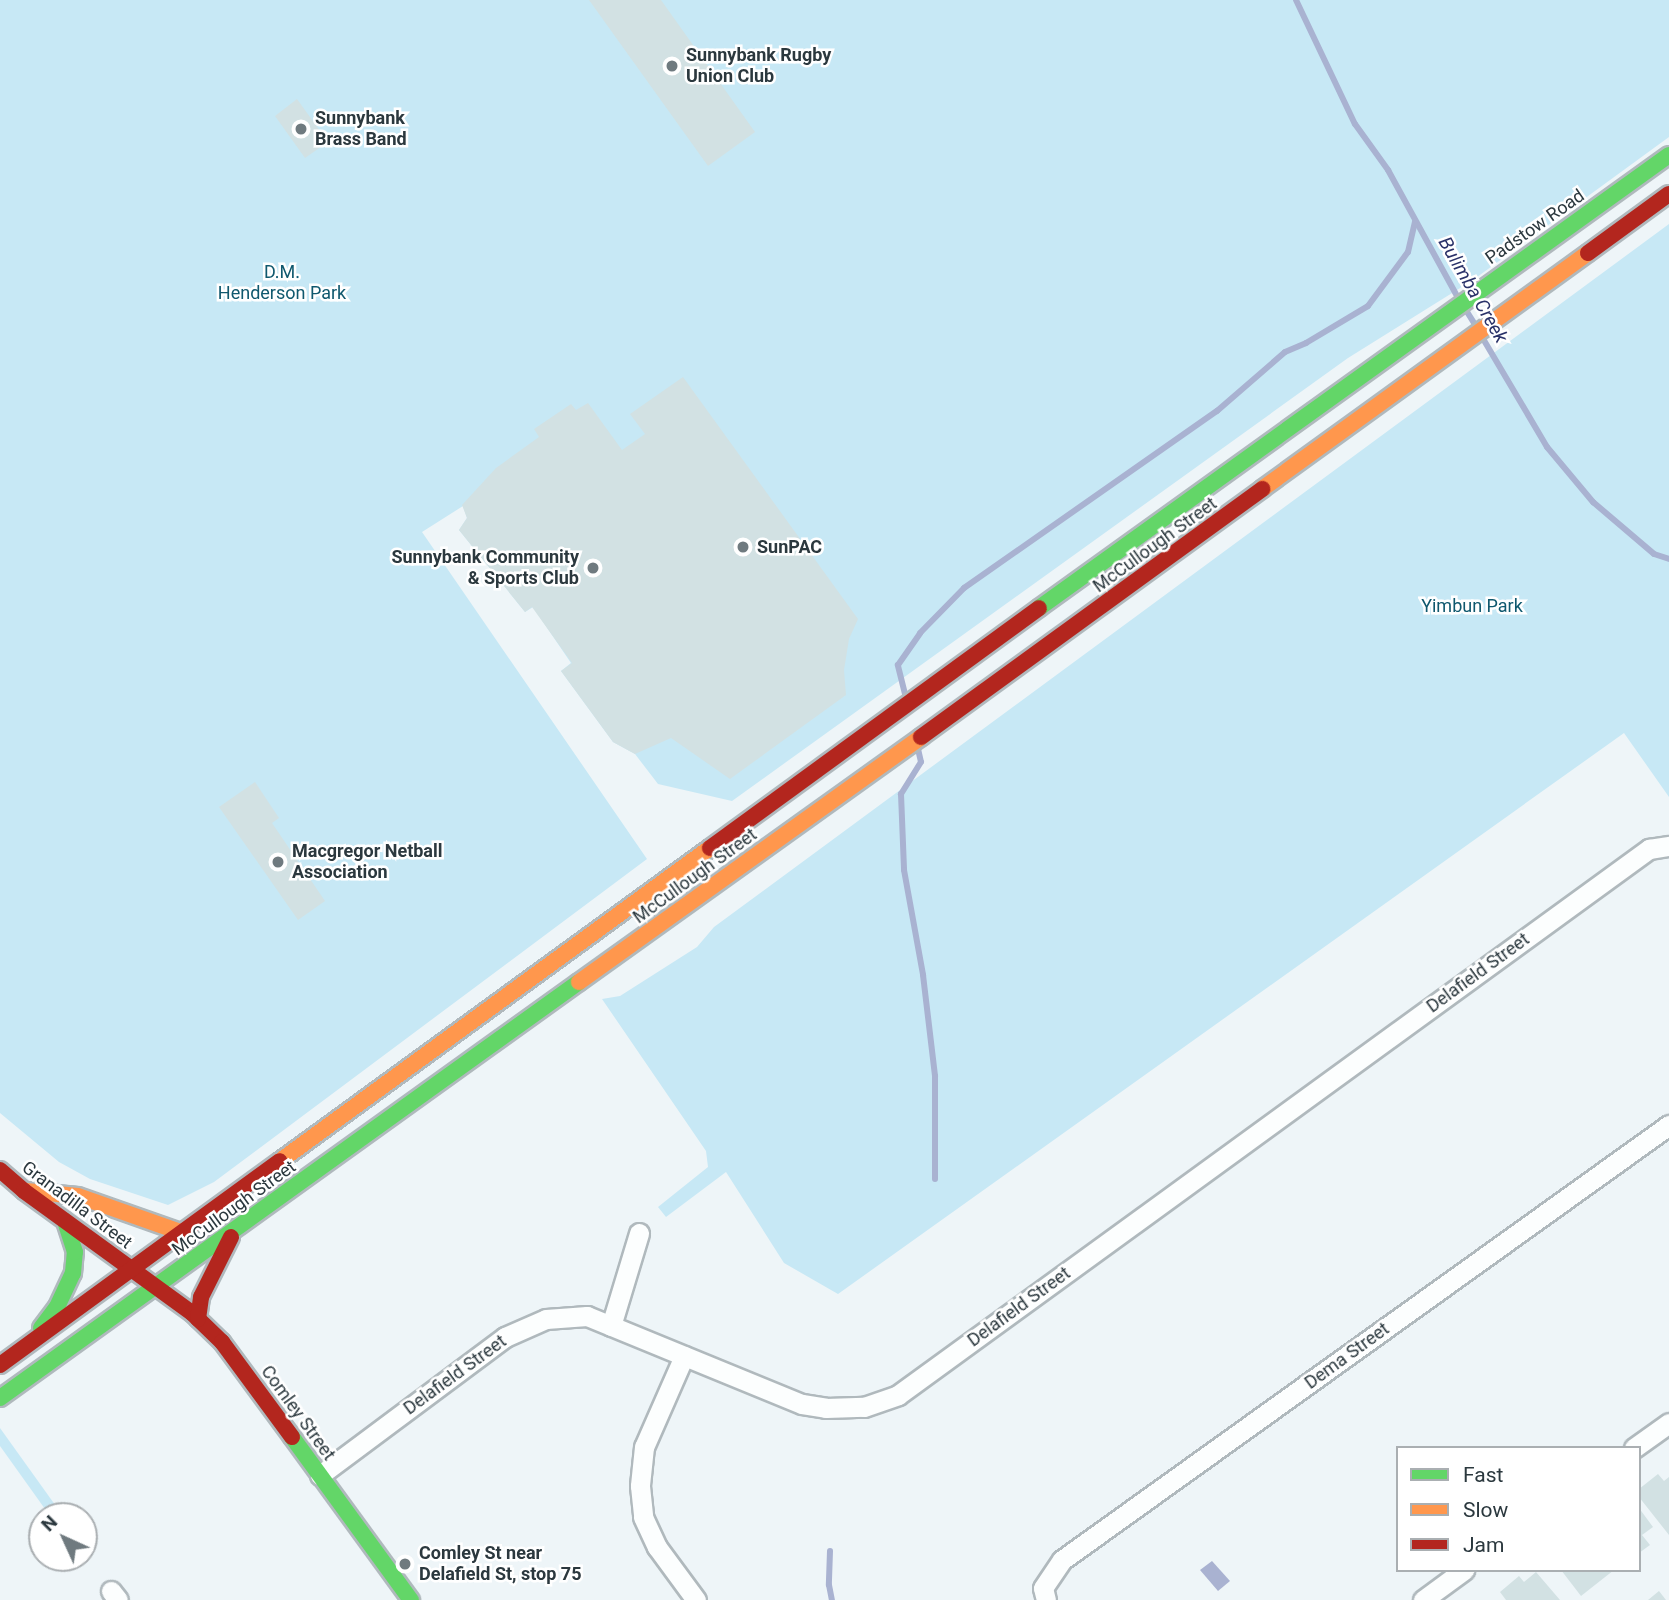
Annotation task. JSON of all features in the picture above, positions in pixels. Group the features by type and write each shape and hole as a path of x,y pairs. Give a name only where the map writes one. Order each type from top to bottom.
{"main road":[{"name":"Padstow Road","path":"1389,354 1669,155"},
{"name":"McCullough Street","path":"0,1398 927,733 1669,194"},
{"name":"McCullough Street","path":"0,1365 1389,354"},
{"name":"Granadilla Street","path":"0,1170 24,1191 132,1270"},
{"path":"24,1191 78,1196 183,1233"},
{"path":"30,1343 57,1307 73,1273 75,1252 65,1221"},
{"path":"198,1319 201,1297 235,1231"},
{"name":"Comley Street","path":"132,1270 198,1319 222,1342 411,1600"}],"street":[{"name":"Delafield Street","path":"320,1475 505,1337 546,1319 587,1316 802,1404 826,1408 864,1407 898,1395 1649,849 1669,846"},
{"name":"Dema Street","path":"1046,1600 1043,1588 1062,1560 1669,1125"},
{"path":"611,1326 639,1233"},
{"path":"684,1356 644,1447 640,1486 643,1517 657,1547 696,1600"},
{"path":"1637,1446 1669,1423"},
{"path":"1423,1600 1461,1572"}],"green space":[{"name":"D.M. Henderson Park","path":"0,0 1669,0 1669,137 1473,280 1348,358 732,801 658,784 635,754 613,742 561,671 571,663 533,607 525,612 459,530 467,518 463,506 422,532 647,859 214,1182 168,1205 90,1179 59,1162 0,1113"},
{"name":"Yimbun Park","path":"1669,224 1669,797 1624,733 838,1294 784,1263 726,1172 666,1217 658,1207 708,1167 706,1151 602,999 620,996 697,947 714,927"},
{"path":"0,1428 53,1502 40,1502 0,1446"}],"shaded area":[{"path":"1212,1561 1230,1581 1218,1591 1200,1570"}],"building":[{"name":"Sunnybank Rugby Union Club","path":"589,0 661,0 755,132 708,166"},
{"name":"Sunnybank Brass Band","path":"297,99 328,142 305,158 275,116"},
{"path":"683,377 858,619 849,639 844,670 846,695 730,779 671,738 635,754 613,742 561,671 572,663 532,607 525,612 459,530 467,518 462,505 496,468 539,437 534,429 571,404 576,410 588,403 622,450 645,434 630,414"},
{"name":"Macgregor Netball Association","path":"255,782 279,818 272,823 325,901 298,920 219,807"},
{"path":"1658,1474 1664,1481 1669,1477 1669,1535 1641,1500 1641,1487"},
{"path":"1641,1511 1653,1527 1642,1535 1650,1545 1641,1552"},
{"path":"1536,1572 1560,1600 1506,1600 1500,1592 1519,1576 1524,1582"},
{"path":"1563,1572 1611,1572 1581,1596"},
{"path":"1659,1591 1666,1600 1648,1600"}],"waterway":[{"name":"Bulimba Creek","path":"1296,0 1355,124 1388,170 1458,298"},
{"path":"906,698 898,665 920,633 964,588 1217,411 1285,352 1306,343 1368,306 1408,252 1415,221"},
{"name":"Bulimba Creek","path":"1464,307 1477,328"},
{"name":"Bulimba Creek","path":"1482,337 1547,447 1593,502 1654,554 1669,559"},
{"path":"918,749 921,762 901,794 904,870 923,975 935,1076 935,1179"},
{"path":"830,1551 829,1585 832,1600"}],"traffic: fast":[{"path":"1039,608 1669,155"},
{"path":"0,1398 579,982"},
{"path":"41,1328 57,1307 73,1273 75,1252 65,1221"},
{"path":"292,1437 411,1600"}],"traffic: slow":[{"path":"1262,489 1588,253"},
{"path":"579,982 921,737"},
{"path":"280,1161 710,848"},
{"path":"26,1191 78,1196 183,1233"}],"traffic: jam":[{"path":"1588,253 1669,194"},
{"path":"921,737 1262,489"},
{"path":"710,848 1039,608"},
{"path":"0,1365 280,1161"},
{"path":"0,1170 24,1191 192,1313 222,1342 292,1437"},
{"path":"198,1319 201,1297 231,1237"}],"place":[{"name":"Sunnybank Rugby Union Club","path":"672,66"},
{"name":"Sunnybank Brass Band","path":"301,129"},
{"name":"SunPAC","path":"743,547"},
{"name":"Sunnybank Community & Sports Club","path":"593,568"},
{"name":"Macgregor Netball Association","path":"278,862"},
{"name":"Comley St near Delafield St, stop 75","path":"405,1564"}]}
